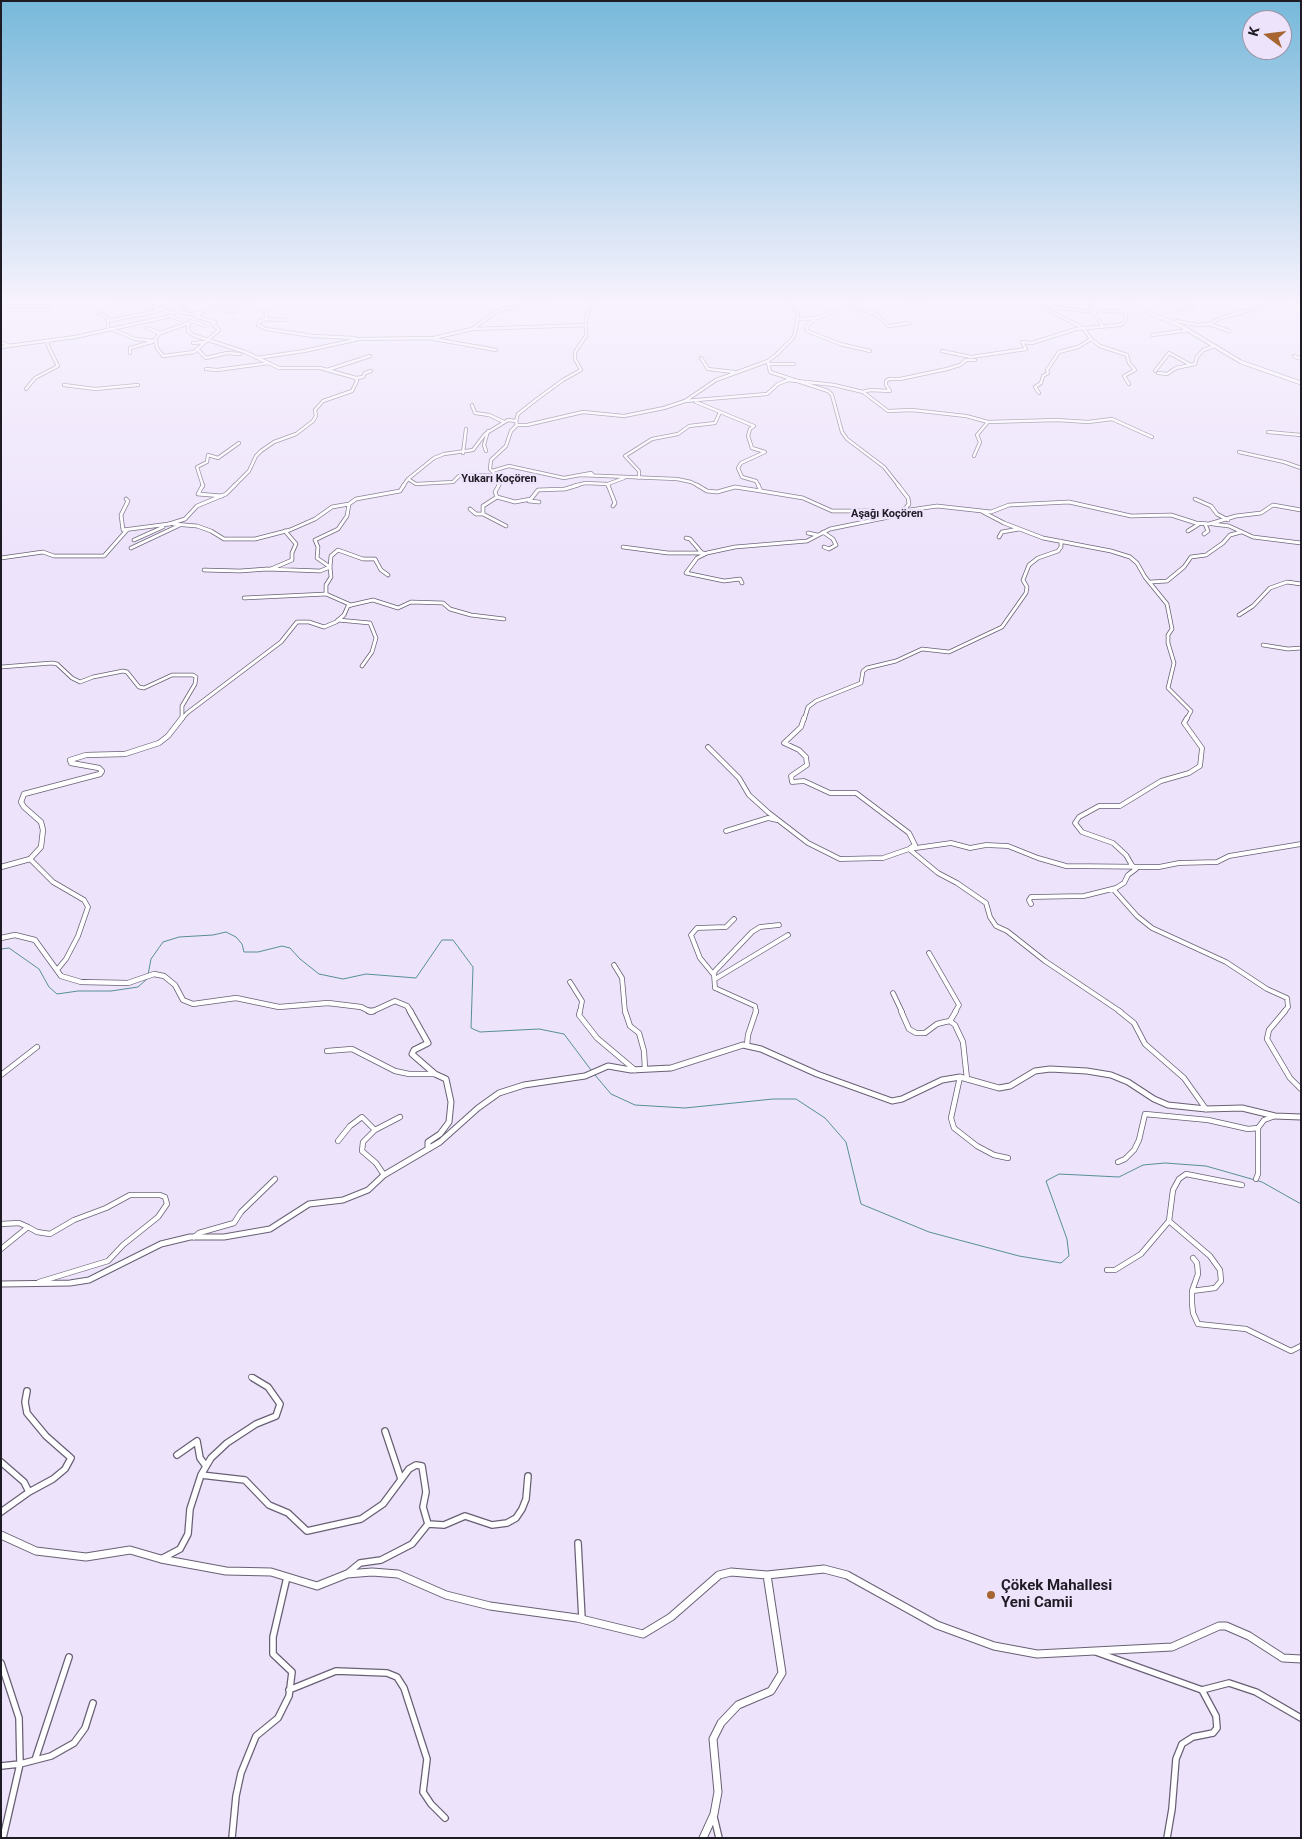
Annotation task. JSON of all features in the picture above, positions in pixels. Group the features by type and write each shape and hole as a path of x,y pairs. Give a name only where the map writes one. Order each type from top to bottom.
{"street":[{"path":"26,389 29,386"},
{"path":"70,386 95,389 129,386"},
{"path":"134,540 185,519 197,506 222,496 249,471 256,456 261,451 274,442 296,434 316,416 315,410 323,401 352,391 354,386"},
{"path":"501,482 490,469 492,460 506,446 518,414 555,386"},
{"path":"685,401 705,386"},
{"path":"126,499 128,501 121,518 123,530 169,524 197,526 211,531 224,539 254,539 285,531 315,519 332,507 396,492 408,479 440,455 473,450 480,438 488,431 508,420 516,423 537,424 583,412 624,416 664,408 691,400 767,394 776,386"},
{"path":"809,386 828,391 832,395 842,432 847,439 884,468 908,498 909,504 903,511"},
{"path":"837,386 863,392 888,411 912,410 966,416 988,422 1057,420 1088,422 1112,419 1152,437"},
{"path":"863,392 870,390 890,391 887,386"},
{"path":"1035,386 1039,393"},
{"path":"691,400 696,404"},
{"path":"691,400 754,426 750,429 748,436 752,448 765,452 741,462 738,468 742,477 756,481 761,491"},
{"path":"472,405 475,413 489,415 504,422"},
{"path":"639,478 639,471 625,456 652,439 670,437 689,426 715,423 720,412"},
{"path":"974,456 980,442 978,435 988,422"},
{"path":"463,453 466,429"},
{"path":"486,451 484,446 488,431"},
{"path":"1268,432 1301,435"},
{"path":"222,496 198,494 203,486 197,467 207,462 208,455 218,458 239,443"},
{"path":"1239,452 1258,458 1284,462 1301,468"},
{"path":"492,471 508,466 564,478 591,473 593,475 684,480 707,491 717,492 735,488 761,491 803,498 832,511 872,511 890,516"},
{"path":"408,479 416,484 453,482 459,476 488,475 494,476 501,482 516,480"},
{"path":"497,497 511,502 526,500 531,499 538,490 565,489 585,483 608,484 630,477"},
{"path":"497,497 495,492 501,482"},
{"path":"608,484 615,503 613,506"},
{"path":"483,514 484,506 497,497"},
{"path":"1195,499 1211,506 1217,514 1228,520"},
{"path":"526,500 539,502"},
{"path":"623,547 668,553 707,552 735,547 807,541 830,528 890,516 903,511 937,506 991,512 1009,505 1043,502 1068,502 1131,516 1171,515 1199,524 1229,526 1241,532 1266,539 1301,543"},
{"path":"330,567 317,558 318,547 315,540 338,529 347,516 349,504"},
{"path":"1213,524 1236,516 1261,513 1273,505 1301,510"},
{"path":"470,509 476,514 483,514 506,526"},
{"path":"983,512 1043,538 1124,554 1137,563 1167,604 1171,624 1168,643 1174,664 1168,688 1186,704 1190,711 1190,715 1184,723 1201,745 1202,757 1200,766 1193,772 1162,781 1120,806 1099,806 1076,820 1075,823 1080,830 1090,836 1113,843 1126,855 1134,867"},
{"path":"1188,531 1199,524"},
{"path":"1204,534 1208,531 1205,524"},
{"path":"131,548 180,525"},
{"path":"999,536 1002,532 1019,528"},
{"path":"1,558 43,552 54,556 104,556 127,530"},
{"path":"267,569 292,560 292,553 296,544 285,531"},
{"path":"824,532 833,539 836,546 829,549 824,547"},
{"path":"1151,582 1167,581 1184,567 1191,558 1208,555 1230,535 1241,532"},
{"path":"808,533 818,535"},
{"path":"686,538 690,539 702,552"},
{"path":"910,849 915,845 909,833 876,806 856,793 830,793 804,781 792,782 791,776 807,765 806,757 798,750 784,743 801,727 808,707 816,701 861,683 863,671 867,668 896,661 922,649 949,652 1002,627 1026,593 1027,587 1023,580 1029,565 1038,558 1058,550 1061,547 1061,541"},
{"path":"326,594 326,585 331,577 331,556 338,550 363,559 375,559 381,570 388,575"},
{"path":"707,552 697,558 686,571 687,575 703,576 724,581 740,580 742,583"},
{"path":"204,570 248,571 267,569 320,571 330,567"},
{"path":"1240,615 1253,606 1270,588 1287,582 1301,584"},
{"path":"244,598 326,594 351,605"},
{"path":"1,867 30,859 36,854 40,846 43,830 40,822 21,802 24,794 97,776 102,771 99,768 71,763 70,760 86,755 126,754 146,749 166,737 182,717 209,694 281,642 297,622 308,622 324,627 338,620 351,605 373,600 398,608 410,602 443,603 450,609 471,615 504,619"},
{"path":"338,620 349,622 359,620 370,623 376,638 372,652 362,666"},
{"path":"1262,645 1288,649 1301,648"},
{"path":"1,667 52,663 57,664 72,678 80,682 93,677 122,671 128,672 139,687 144,688 172,675 193,675 196,677 195,684 182,706 182,717"},
{"path":"708,746 740,778 749,795 794,834 833,857 883,858 910,849 951,843 970,848 986,845 1008,846 1054,864 1143,867 1217,862 1229,856 1301,844"},
{"path":"726,831 768,818 779,820"},
{"path":"910,849 938,873 956,882 969,893 986,903 990,917 996,926 1007,931 1045,961 1125,1014 1134,1023 1145,1044 1184,1078 1206,1109"},
{"path":"30,859 53,882 84,900 88,907 78,936 66,959 56,970"},
{"path":"1032,904 1029,900 1032,897 1084,896 1112,889 1124,883 1134,870 1143,867"},
{"path":"1112,889 1137,916 1152,928 1226,962 1267,989 1287,998 1288,1007 1270,1030 1267,1039 1290,1078 1301,1089"},
{"path":"714,977 700,958 691,935 697,928 710,929 726,926 734,919"},
{"path":"747,1045 748,1036 756,1014 755,1006 715,988 715,971 752,932 760,927 779,925"},
{"path":"1,938 15,935 35,940 61,976 81,982 128,983 154,974 164,976 175,985 184,1000 193,1004 236,998 279,1007 328,1003 362,1007 371,1012 395,1001 407,1006 428,1043 414,1050 412,1054 435,1074 446,1080 450,1102 449,1122 440,1134 428,1142 428,1149"},
{"path":"714,977 788,935"},
{"path":"893,993 910,1029 916,1033 925,1034 937,1024 950,1021 959,1005 929,953"},
{"path":"614,965 622,978 626,1016 630,1026 639,1034 644,1051 645,1069"},
{"path":"570,982 582,1001 580,1015 585,1024 598,1038 635,1070"},
{"path":"950,1021 963,1042 967,1079"},
{"path":"1,1284 70,1283 89,1280 161,1244 194,1237 224,1237 270,1229 309,1204 343,1200 368,1190 384,1175 440,1142 478,1108 499,1093 524,1085 589,1075 611,1066 635,1070 671,1068 747,1045 761,1049 817,1074 892,1101 902,1100 942,1080 960,1077 999,1088 1010,1086 1035,1071 1050,1069 1087,1071 1112,1075 1168,1105 1206,1109 1242,1108 1275,1116 1301,1117"},
{"path":"1,1075 37,1047"},
{"path":"327,1051 352,1049 395,1071 409,1074 435,1074"},
{"path":"960,1077 951,1118 954,1128 977,1146 994,1156 1008,1158"},
{"path":"1118,1162 1126,1159 1134,1150 1139,1140 1145,1114 1208,1120 1240,1128 1258,1128"},
{"path":"1256,1179 1258,1174 1258,1128 1264,1120 1275,1116"},
{"path":"338,1142 350,1126 362,1117 375,1130"},
{"path":"384,1175 376,1163 362,1151 363,1142 375,1130 400,1117"},
{"path":"1107,1270 1115,1270 1141,1254 1169,1221 1173,1190 1179,1179 1186,1174 1242,1185"},
{"path":"194,1237 199,1233 234,1223 241,1212 275,1179"},
{"path":"1,1224 19,1223 37,1232 50,1234 74,1220 106,1208 130,1195 160,1195 165,1197 167,1204 158,1217 123,1245 108,1261 38,1283"},
{"path":"1169,1221 1210,1256 1220,1270 1221,1281 1215,1288 1192,1291"},
{"path":"1,1249 28,1227"},
{"path":"1193,1258 1197,1263 1198,1274 1192,1291 1193,1314 1198,1324 1246,1329 1291,1351 1301,1346"},
{"path":"161,1558 180,1549 188,1534 190,1509 201,1475 211,1458 227,1443 256,1424 276,1416 280,1404 268,1387 251,1376"},
{"path":"1,1512 29,1492 53,1479 65,1469 71,1458 46,1436 27,1413 25,1402 28,1392"},
{"path":"385,1432 401,1479"},
{"path":"177,1455 197,1441 200,1458 206,1466"},
{"path":"1,1462 24,1482 29,1492"},
{"path":"201,1475 245,1480 269,1505 288,1513 307,1531 361,1519 384,1504 401,1479 416,1465 422,1466 426,1492 423,1506 428,1524"},
{"path":"428,1524 444,1525 465,1516 478,1518 492,1525 507,1523 516,1518 522,1509 526,1499 528,1476"},
{"path":"347,1574 360,1563 381,1560 412,1544 428,1524"},
{"path":"1,1535 36,1551 64,1556 86,1557 130,1550 226,1571 271,1572 317,1586 347,1574 372,1572 398,1574 446,1594 490,1606 582,1619 643,1634 671,1617 719,1574 731,1572 767,1575 824,1569 846,1575 937,1625 994,1646 1036,1654 1172,1647 1218,1626 1226,1626 1249,1636 1284,1658 1301,1659"},
{"path":"578,1543 582,1619"},
{"path":"703,1838 714,1814 718,1792 713,1739 721,1723 738,1705 771,1691 782,1673 767,1575"},
{"path":"232,1838 236,1796 241,1774 256,1736 278,1718 288,1696 292,1672 273,1654 272,1637 287,1578"},
{"path":"1096,1652 1202,1690 1229,1683 1256,1692 1301,1718"},
{"path":"35,1760 69,1657"},
{"path":"1,1663 19,1718 20,1764 4,1838"},
{"path":"289,1690 336,1672 387,1673 397,1678 404,1688 427,1760 423,1792 431,1804 445,1818"},
{"path":"1167,1838 1172,1809 1176,1759 1182,1744 1193,1737 1213,1733 1218,1728 1216,1716 1202,1690"},
{"path":"1,1766 20,1764 50,1756 74,1744 85,1728 93,1703"},
{"path":"714,1814 718,1838"}],"waterway":[{"path":"148,975 151,959 163,942 179,937 213,935 226,932 236,937 242,944 244,952 258,952 282,946 290,948 300,959 319,974 343,979 366,974 416,978 442,940 453,940 473,967 471,1028 480,1032 539,1029 564,1034 591,1070"},
{"path":"1,949 9,948 39,969 49,987 57,994 78,991 111,991 138,987 147,979"},
{"path":"595,1075 611,1094 635,1105 685,1108 773,1099 796,1099 825,1118 846,1142 861,1204 929,1232 1019,1256 1061,1263 1069,1256 1067,1239 1046,1181 1059,1174 1119,1177 1143,1165 1165,1163 1206,1166 1262,1182 1301,1204"}],"place":[{"name":"Çökek Mahallesi Yeni Camii","path":"991,1595"}],"district":[{"name":"Yukarı Koçören","path":"499,479"},
{"name":"Aşağı Koçören","path":"887,514"}]}
